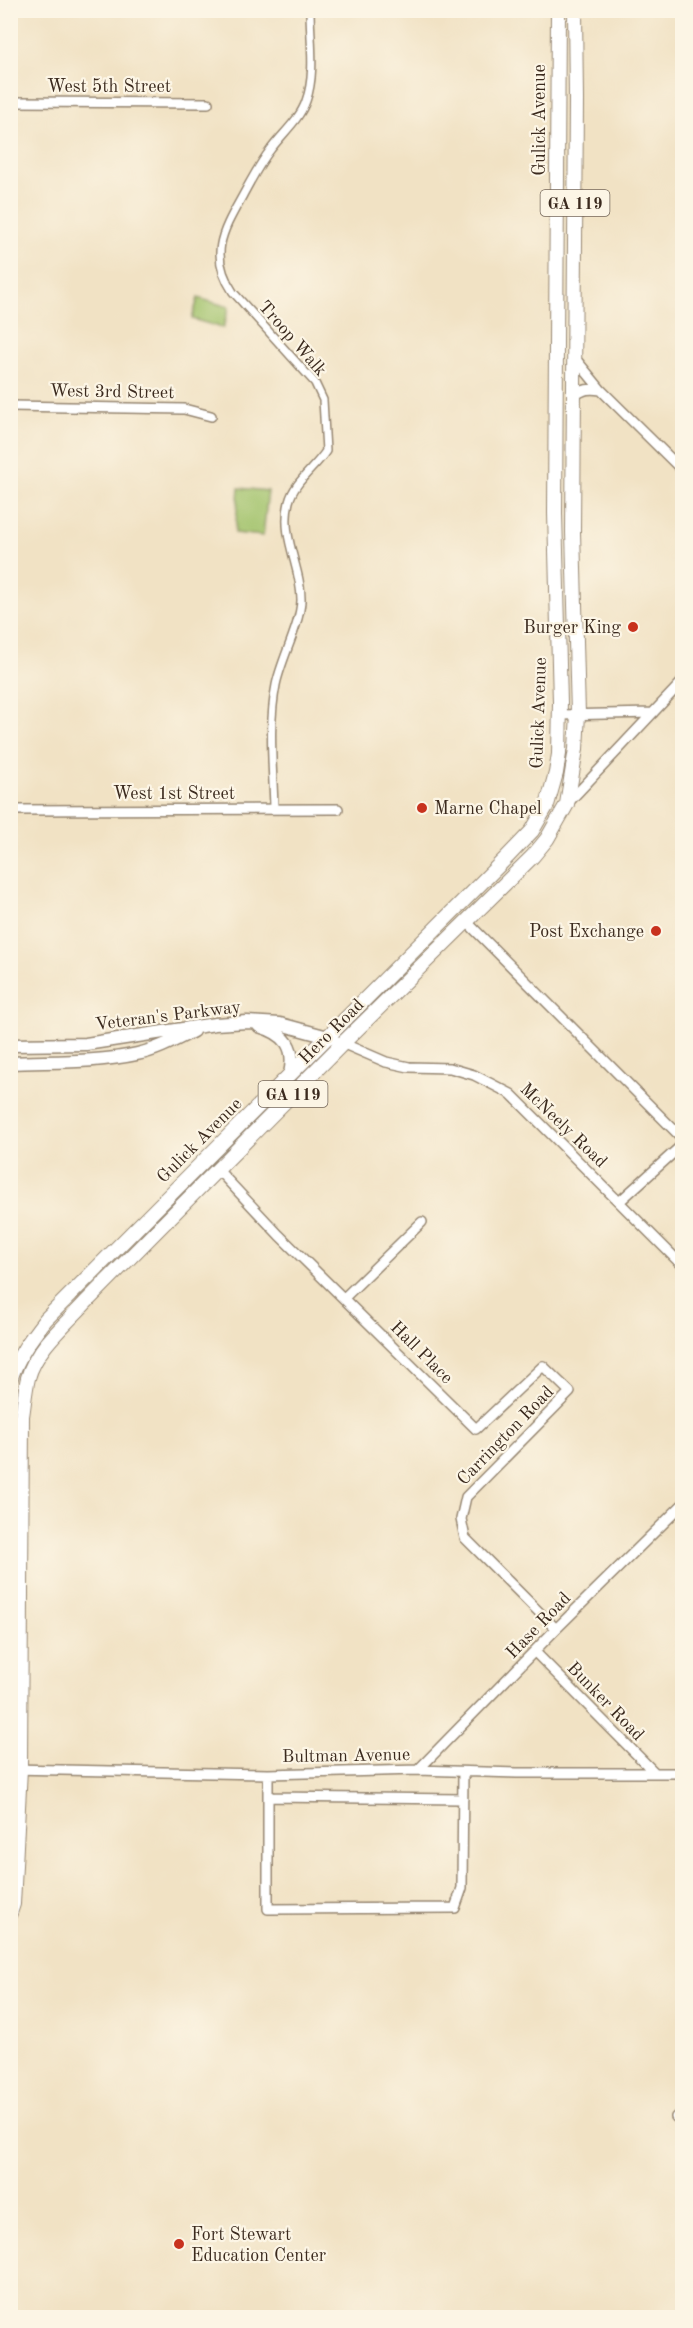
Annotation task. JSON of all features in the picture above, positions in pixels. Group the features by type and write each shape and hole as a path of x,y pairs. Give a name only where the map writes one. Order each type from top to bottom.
{"main road":[{"name":"Gulick Avenue","path":"10,1380 28,1342 46,1319 532,831 547,805 556,774 560,716 555,513 558,10"},
{"name":"Gulick Avenue","path":"567,804 576,749 578,714 574,615 575,10"},
{"name":"Hero Road","path":"15,1769 22,1416 33,1365 53,1338 218,1170 533,856 547,840 567,804"},
{"name":"Veteran's Parkway","path":"10,1045 86,1044 247,1022 280,1024 328,1037"},
{"path":"247,1022 269,1029 286,1041 292,1053 290,1074"},
{"path":"10,1064 113,1058 139,1054 167,1044 202,1027"},
{"name":"GA 119","path":"10,1913 13,1904 15,1769"}],"street":[{"name":"Troop Walk","path":"274,808 274,702 277,683 301,604 300,584 288,544 288,504 292,493 326,451 323,400 310,376 233,292 224,278 219,248 223,229 259,166 306,104 310,89 310,10"},
{"name":"West 5th Street","path":"10,102 208,103"},
{"path":"574,357 601,390 682,470"},
{"path":"574,396 590,388 601,390"},
{"name":"West 3rd Street","path":"10,406 184,409 211,416"},
{"path":"567,804 682,682"},
{"path":"560,716 654,713"},
{"name":"West 1st Street","path":"10,810 338,809"},
{"path":"467,922 682,1137"},
{"name":"McNeely Road","path":"328,1037 386,1062 409,1067 450,1068 492,1082 511,1094 682,1264"},
{"path":"620,1202 682,1145"},
{"name":"Hall Place","path":"218,1170 279,1235 476,1430"},
{"path":"344,1298 422,1222"},
{"name":"Carrington Road","path":"476,1430 543,1366 570,1392 466,1497 461,1519 465,1538 556,1629"},
{"name":"Hase Road","path":"418,1770 682,1505"},
{"name":"Bunker Road","path":"535,1652 655,1773"},
{"name":"Bultman Avenue","path":"15,1769 268,1774 418,1770 682,1773"},
{"path":"268,1774 268,1909 455,1908 462,1888 463,1772"},
{"path":"267,1797 463,1799"}],"green space":[{"path":"198,298 229,307 223,328 192,319"},
{"path":"239,488 268,491 263,536 235,533"}],"place":[{"name":"Burger King","path":"633,627"},
{"name":"Marne Chapel","path":"422,808"},
{"name":"Post Exchange","path":"656,931"},
{"name":"Fort Stewart Education Center","path":"179,2244"}]}
